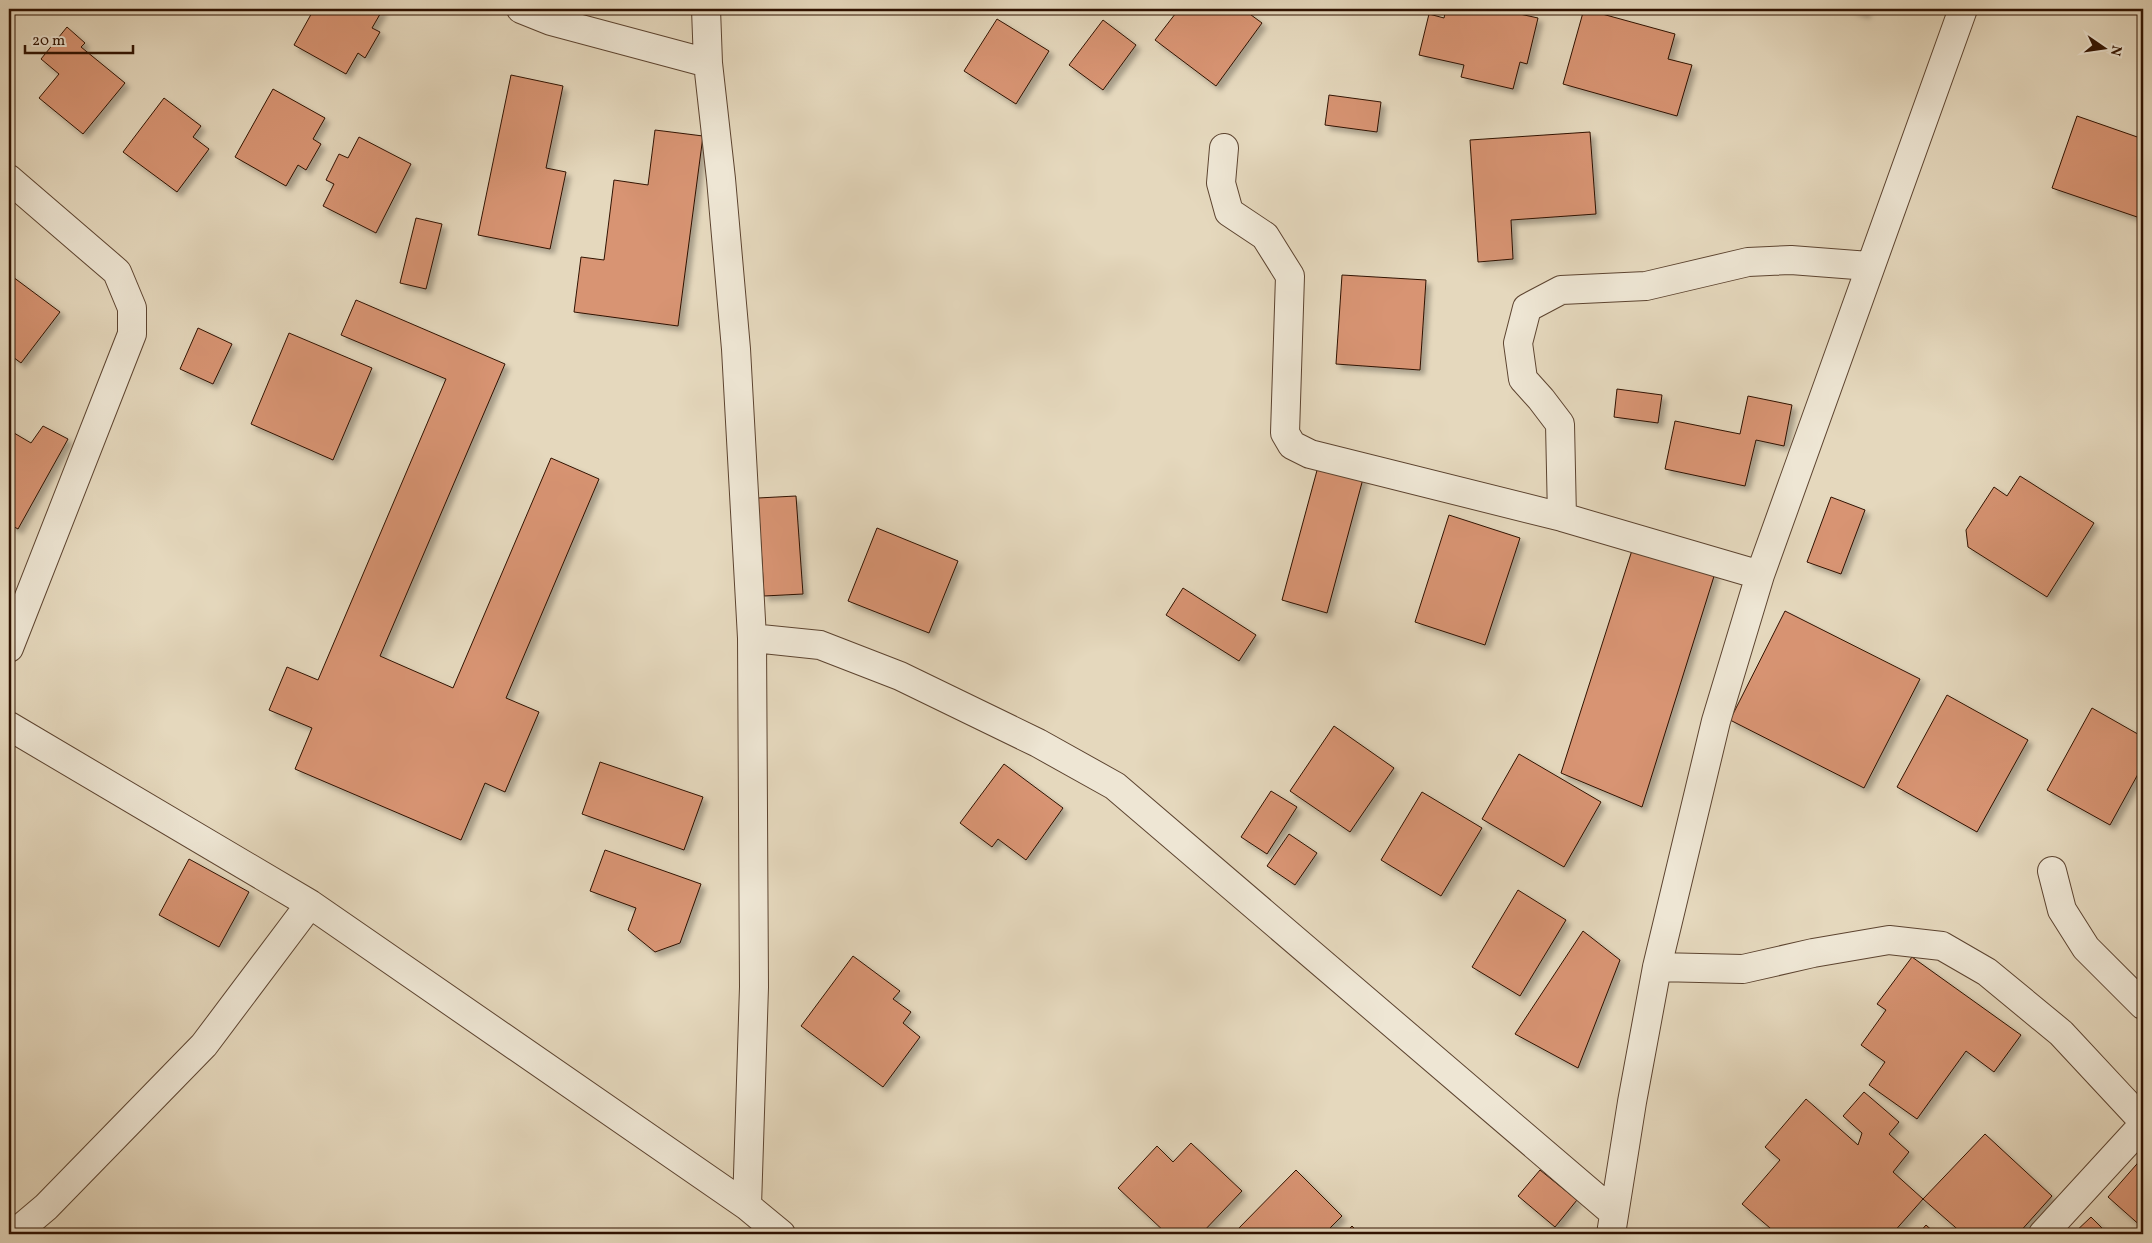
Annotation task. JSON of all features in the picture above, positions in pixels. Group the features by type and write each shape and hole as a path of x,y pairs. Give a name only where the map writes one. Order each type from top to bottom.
{"street":[{"path":"522,9 552,20 708,63"},
{"path":"706,9 708,63 721,179 736,348 752,638 754,987 747,1206"},
{"path":"1612,1224 1657,967 1716,721 1760,574 1962,9"},
{"path":"1224,148 1221,184 1229,212 1266,236 1290,276 1285,433 1292,445 1310,454 1562,517 1760,574"},
{"path":"9,179 117,272 132,308 132,334 9,648"},
{"path":"1562,517 1560,424 1523,379 1518,343 1527,308 1561,290 1646,286 1748,262 1791,260 1870,266"},
{"path":"752,638 820,645 900,676 1038,743 1115,786 1612,1224"},
{"path":"9,726 310,904 747,1206 781,1234"},
{"path":"2052,871 2062,910 2086,948 2143,1005"},
{"path":"14,1234 46,1208 204,1045 310,904"},
{"path":"1657,967 1743,969 1814,953 1889,940 1942,946 1987,972 2061,1033 2143,1121"},
{"path":"2043,1234 2143,1126"}],"building":[{"path":"314,9 383,9 372,28 380,32 365,58 358,53 346,74 294,45"},
{"path":"1179,9 1243,9 1262,23 1216,86 1155,40"},
{"path":"1446,9 1497,9 1538,18 1527,64 1520,62 1513,89 1461,77 1464,65 1419,55 1429,14 1444,18"},
{"path":"1584,9 1675,34 1668,59 1692,65 1677,116 1563,84"},
{"path":"1850,9 1867,9 1865,14"},
{"path":"997,19 1049,51 1016,104 964,71"},
{"path":"1103,20 1136,45 1103,90 1069,65"},
{"path":"67,27 85,43 81,47 125,83 83,134 39,98 59,74 41,59"},
{"path":"511,75 563,86 546,168 566,172 550,249 478,235"},
{"path":"273,89 325,118 313,139 321,144 306,170 298,165 286,186 235,157"},
{"path":"1329,95 1381,102 1377,132 1325,125"},
{"path":"164,98 201,126 193,137 209,149 177,192 123,152"},
{"path":"2077,116 2143,139 2143,219 2052,188"},
{"path":"655,130 703,136 678,326 574,312 581,257 604,260 614,180 648,185"},
{"path":"1590,132 1596,214 1511,220 1513,259 1478,262 1470,140"},
{"path":"359,137 411,164 376,233 323,206 334,184 326,180 339,154 348,158"},
{"path":"416,218 442,224 426,289 400,283"},
{"path":"9,274 60,312 21,363 9,354"},
{"path":"1342,275 1426,280 1420,370 1336,364"},
{"path":"356,300 505,364 380,656 453,688 551,458 599,479 506,698 539,712 505,792 485,783 461,840 295,769 312,728 269,710 287,667 318,680 446,379 341,335"},
{"path":"198,328 232,344 213,384 180,369"},
{"path":"289,333 372,368 333,460 251,424"},
{"path":"1617,389 1662,395 1658,423 1614,417"},
{"path":"1748,396 1792,405 1784,446 1756,440 1745,486 1665,469 1675,421 1740,434"},
{"path":"43,426 68,439 18,529 9,524 9,430 31,443"},
{"path":"1319,463 1364,475 1327,613 1282,600"},
{"path":"2020,476 2094,523 2047,597 1968,547 1966,530 1994,487 2007,496"},
{"path":"796,496 803,594 764,596 758,498"},
{"path":"1831,497 1865,510 1841,574 1807,562"},
{"path":"1449,515 1520,538 1485,645 1415,622"},
{"path":"877,528 958,561 929,633 848,601"},
{"path":"1634,544 1715,573 1642,807 1561,773"},
{"path":"1183,588 1256,635 1239,661 1166,615"},
{"path":"1785,611 1920,679 1864,788 1730,720"},
{"path":"1947,695 2028,740 1977,832 1897,787"},
{"path":"2092,708 2143,737 2143,765 2110,825 2047,790"},
{"path":"1334,726 1394,768 1350,832 1290,791"},
{"path":"1519,754 1601,802 1564,867 1482,819"},
{"path":"600,762 703,797 684,850 582,814"},
{"path":"1004,764 1063,808 1026,860 998,839 992,847 960,823"},
{"path":"1271,791 1297,807 1267,854 1241,837"},
{"path":"1422,792 1482,828 1441,896 1381,860"},
{"path":"1289,834 1317,853 1295,885 1267,866"},
{"path":"605,850 701,884 680,943 655,952 628,930 636,908 590,891"},
{"path":"189,859 249,892 219,947 159,915"},
{"path":"1518,890 1566,920 1520,996 1472,967"},
{"path":"1583,931 1620,960 1578,1068 1515,1034"},
{"path":"853,956 900,991 893,999 911,1012 903,1023 920,1037 883,1087 801,1026"},
{"path":"1912,957 2021,1035 1994,1072 1966,1051 1917,1119 1869,1085 1885,1062 1861,1045 1886,1010 1877,1004"},
{"path":"1864,1092 1899,1122 1889,1134 1909,1152 1893,1172 1923,1199 1892,1234 1777,1234 1742,1204 1780,1160 1765,1147 1806,1099 1858,1145 1862,1133 1843,1116"},
{"path":"1985,1134 2052,1196 2018,1234 1963,1234 1923,1199"},
{"path":"1191,1143 1242,1191 1201,1234 1167,1234 1118,1188 1157,1146 1173,1162"},
{"path":"2143,1157 2143,1228 2108,1197"},
{"path":"1296,1170 1342,1216 1324,1234 1241,1234 1237,1230"},
{"path":"1540,1170 1577,1200 1555,1227 1518,1196"},
{"path":"2091,1217 2108,1234 2073,1234"},
{"path":"1926,1225 1936,1234 1918,1234"},
{"path":"1352,1226 1360,1234 1344,1234"}]}
